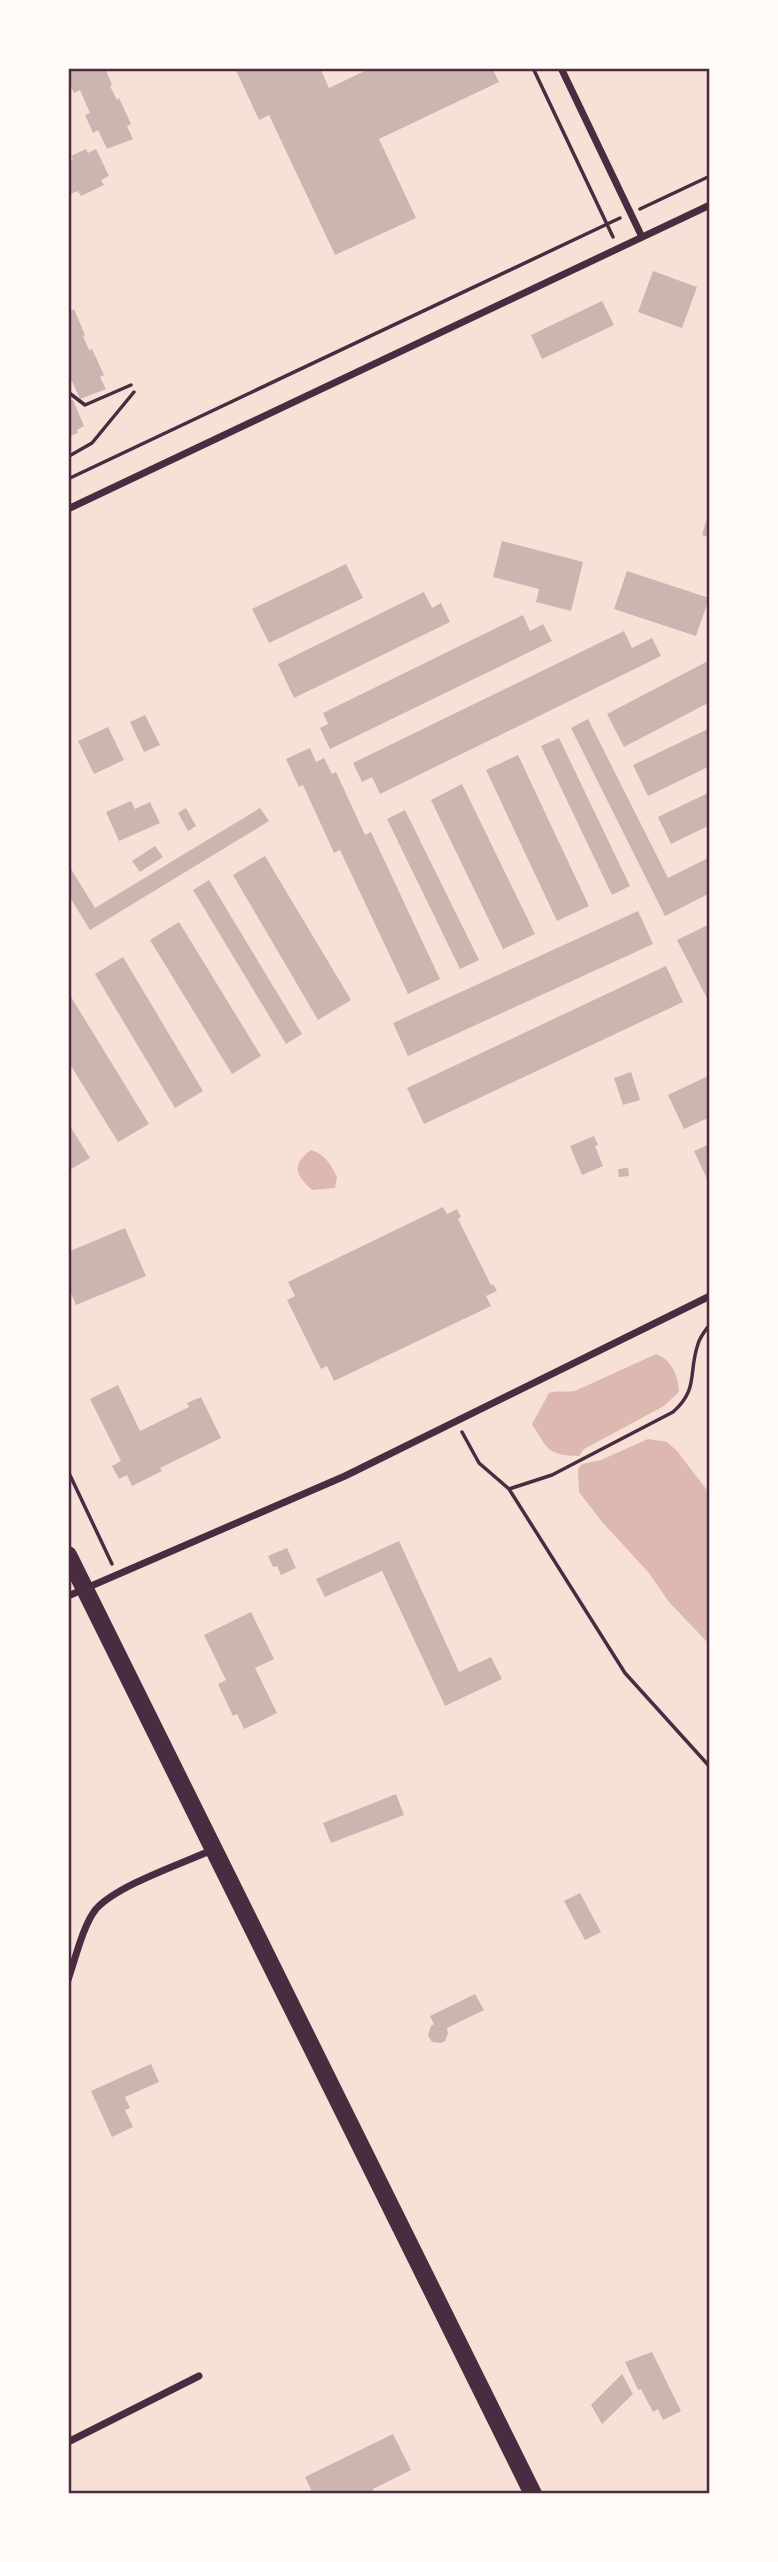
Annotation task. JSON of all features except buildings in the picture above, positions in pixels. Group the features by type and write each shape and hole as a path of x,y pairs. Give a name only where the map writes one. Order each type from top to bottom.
{"main road":[{"path":"68,1555 77,1592 213,1850 533,2494"}],"street":[{"path":"561,68 642,237"},
{"path":"68,509 710,205"},
{"path":"77,1592 345,1476 710,1296"},
{"path":"68,1980 96,1910 120,1891 213,1850"},
{"path":"68,2442 199,2376"}],"path":[{"path":"533,68 618,248"},
{"path":"68,479 710,176"},
{"path":"68,392 85,405 131,385"},
{"path":"71,455 92,443 134,392"},
{"path":"509,1489 552,1475 673,1412 691,1392 698,1341 710,1324"},
{"path":"456,1421 480,1463 509,1489 625,1673 710,1768"},
{"path":"68,1471 117,1575"}],"shaded area":[{"path":"311,1150 320,1154 330,1164 337,1177 335,1188 312,1190 302,1179 298,1165"},
{"path":"656,1354 670,1364 676,1374 679,1392 664,1406 584,1449 579,1456 555,1452 546,1445 532,1424 549,1393 575,1391"},
{"path":"648,1439 667,1442 710,1494 710,1645 669,1602 649,1573 602,1522 579,1492 578,1469 582,1464 601,1460"}]}
